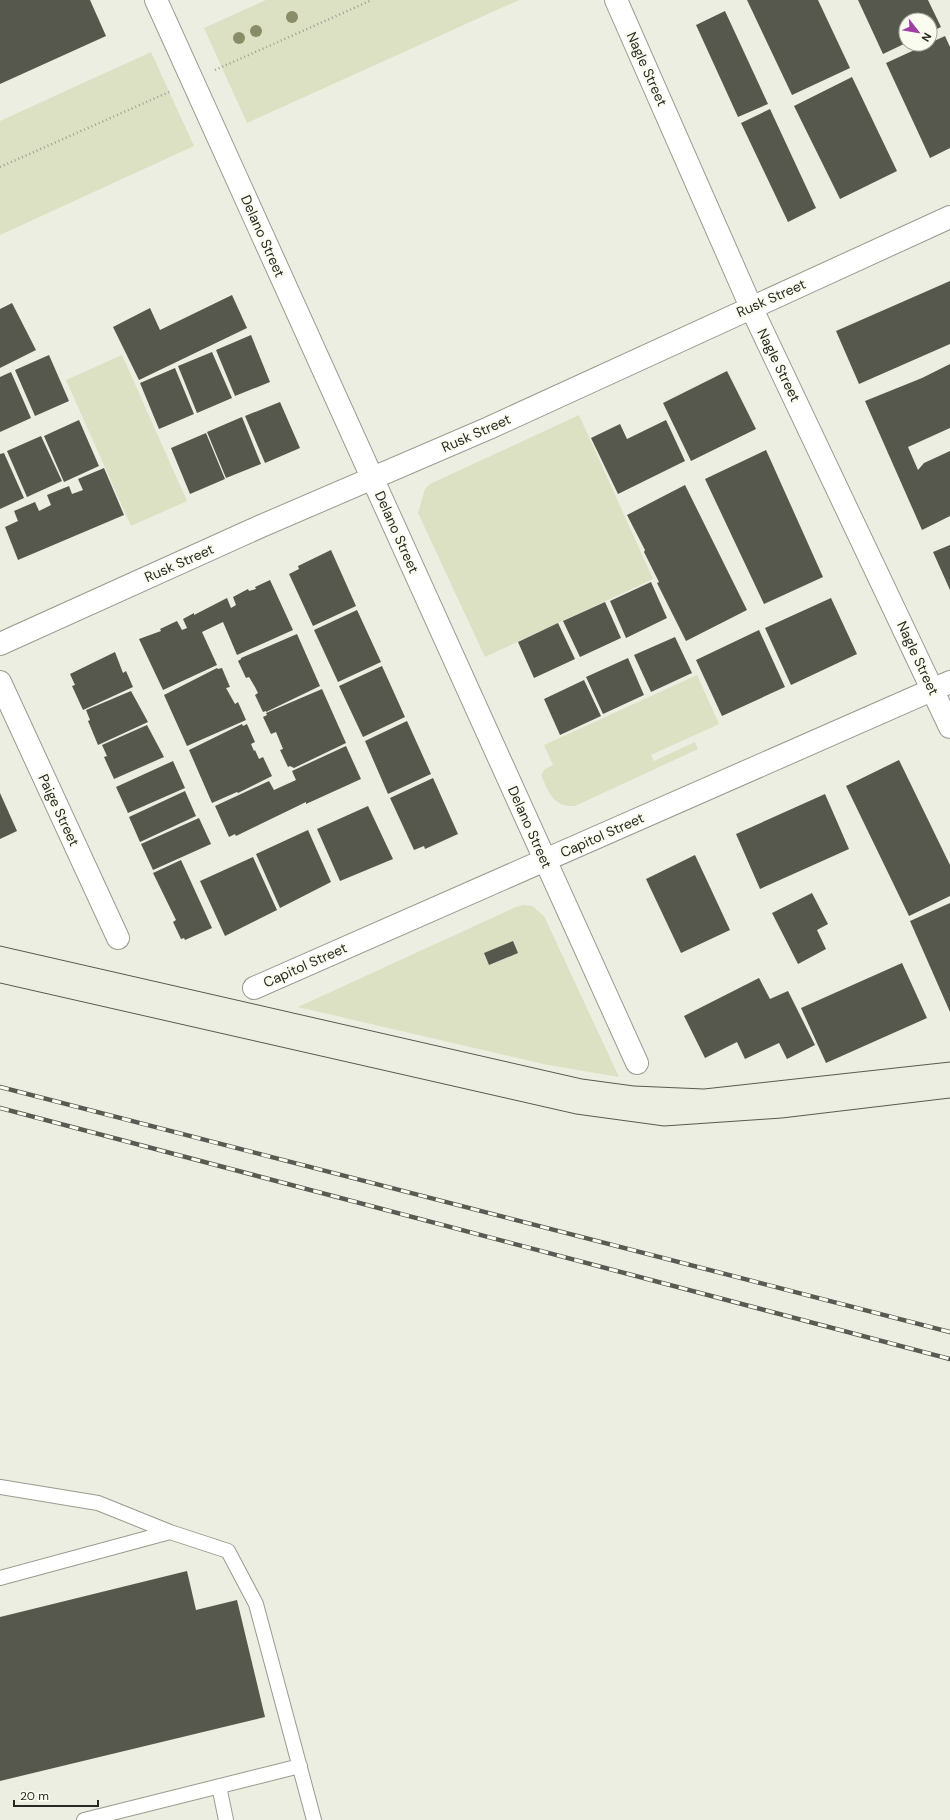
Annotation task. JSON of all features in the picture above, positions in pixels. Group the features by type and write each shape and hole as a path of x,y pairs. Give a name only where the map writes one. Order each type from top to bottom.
{"street":[{"name":"Delano Street","path":"156,0 637,1063"},
{"name":"Nagle Street","path":"616,0 751,307 942,685 950,726"},
{"name":"Rusk Street","path":"0,644 372,478 489,428 950,217"},
{"name":"Paige Street","path":"0,682 118,938"},
{"name":"Capitol Street","path":"254,988 942,685"}],"lane":[{"path":"0,1487 98,1503 170,1532 228,1551 256,1604 314,1820"},
{"path":"0,1578 170,1532"},
{"path":"84,1820 300,1766"},
{"path":"219,1786 226,1820"}],"path":[{"path":"224,66 372,0"},
{"path":"0,168 167,92"}],"green space":[{"path":"266,0 519,0 247,123 204,28"},
{"path":"151,52 194,146 0,235 0,121"},
{"path":"122,355 187,501 131,526 66,380"},
{"path":"579,415 653,579 485,657 418,513 425,489 430,484"},
{"path":"697,675 719,724 651,755 654,761 695,742 698,749 575,806 562,804 553,798 549,793 541,775 545,769 553,765 544,745"},
{"path":"524,905 532,906 544,916 619,1077 543,1064 298,1007 516,907"}],"building":[{"path":"0,0 90,0 106,36 0,84"},
{"path":"747,0 818,0 850,68 792,95"},
{"path":"858,0 928,0 934,12 898,12 898,47 883,54"},
{"path":"725,11 768,104 738,117 696,25"},
{"path":"938,21 941,27 938,28"},
{"path":"945,36 950,47 950,148 930,158 886,63 910,52 938,52 938,39"},
{"path":"852,77 897,171 840,199 794,106"},
{"path":"770,109 816,208 788,222 741,123"},
{"path":"950,281 950,344 859,384 836,331"},
{"path":"232,295 247,328 139,380 113,327 150,308 160,330"},
{"path":"12,303 36,350 0,368 0,309"},
{"path":"251,335 270,382 235,396 216,350"},
{"path":"212,352 232,398 197,413 178,366"},
{"path":"49,355 69,401 35,416 15,370"},
{"path":"950,364 950,428 908,447 918,470 924,463 950,451 950,516 922,530 865,401 922,378"},
{"path":"175,368 194,414 159,429 140,383"},
{"path":"727,371 756,429 691,461 663,403"},
{"path":"11,372 31,418 0,432 0,377"},
{"path":"280,402 300,448 265,463 245,416"},
{"path":"242,417 261,464 226,478 207,432"},
{"path":"79,420 99,466 64,482 44,436"},
{"path":"666,420 685,461 618,494 591,438 620,424 627,439"},
{"path":"206,433 225,479 190,494 171,448"},
{"path":"41,436 62,481 27,497 7,451"},
{"path":"766,450 823,577 764,604 705,479"},
{"path":"4,453 24,498 0,509 0,454"},
{"path":"104,468 124,515 18,560 5,527 18,521 14,511 35,502 39,511 51,505 47,495 69,486 72,494 83,490 78,479"},
{"path":"685,485 747,610 686,641 657,583 659,582 644,552 645,550 627,515"},
{"path":"950,545 950,590 933,552"},
{"path":"331,550 356,606 313,626 289,574 299,569 298,566"},
{"path":"270,580 293,630 237,655 223,622 202,632 217,665 163,690 139,639 161,631 160,629 177,621 182,630 187,628 183,619 227,598 231,608 236,605 233,597 248,589 249,591 256,589 255,587"},
{"path":"651,582 667,618 626,638 610,601"},
{"path":"831,598 857,654 791,685 765,628"},
{"path":"605,602 621,638 580,657 563,621"},
{"path":"357,610 381,662 338,682 314,630"},
{"path":"558,623 575,659 534,678 518,642"},
{"path":"759,630 785,687 722,716 696,660"},
{"path":"297,634 320,686 266,712 263,712 255,695 258,693 249,677 246,678 238,661 241,658"},
{"path":"675,637 692,673 651,692 634,655"},
{"path":"115,652 123,673 126,671 133,687 83,710 72,686 75,685 70,674"},
{"path":"628,658 644,695 603,714 586,677"},
{"path":"382,666 405,717 363,737 339,686"},
{"path":"217,668 222,668 230,687 226,688 235,704 238,702 246,720 187,746 164,695"},
{"path":"584,680 601,716 560,735 544,699"},
{"path":"322,689 346,743 294,768 290,766 288,767 280,750 283,749 276,732 271,734 263,717 267,715 266,713"},
{"path":"131,691 148,722 98,745 88,721 90,720 86,710"},
{"path":"407,721 431,774 388,794 365,741"},
{"path":"242,724 243,726 247,724 255,742 251,744 254,751 255,750 259,759 263,757 272,776 238,793 237,792 212,803 189,750"},
{"path":"147,725 164,757 114,779 104,757 107,756 102,745"},
{"path":"346,746 361,779 306,804 306,802 236,836 235,834 229,837 215,806 269,781 274,790 296,780 292,771"},
{"path":"899,760 950,865 950,896 909,916 846,786"},
{"path":"173,761 185,788 128,813 116,787"},
{"path":"433,778 458,834 425,849 424,846 414,850 390,798"},
{"path":"185,791 196,816 140,842 129,817"},
{"path":"0,793 17,831 0,839"},
{"path":"825,794 849,849 760,889 736,834"},
{"path":"368,806 393,859 340,881 317,829"},
{"path":"199,818 211,844 153,870 141,844"},
{"path":"308,830 331,882 280,908 256,854"},
{"path":"695,855 730,930 681,953 646,879"},
{"path":"253,857 277,910 225,936 200,881"},
{"path":"181,860 212,928 185,940 184,938 181,939 173,922 176,920 153,873"},
{"path":"812,893 828,924 817,930 826,949 798,964 772,913"},
{"path":"950,903 950,1012 910,921"},
{"path":"513,941 518,953 489,965 484,953"},
{"path":"902,963 927,1018 826,1063 801,1008"},
{"path":"759,978 770,999 788,991 815,1045 787,1059 779,1043 745,1059 737,1042 705,1058 684,1016"},
{"path":"187,1571 196,1610 237,1600 265,1717 0,1781 0,1617"}],"tram line":[{"path":"0,946 582,1079 634,1086 704,1089 950,1062"},
{"path":"0,983 576,1114 664,1126 782,1118 950,1098"}],"railway":[{"path":"0,1087 950,1332"},
{"path":"0,1108 950,1359"}]}
